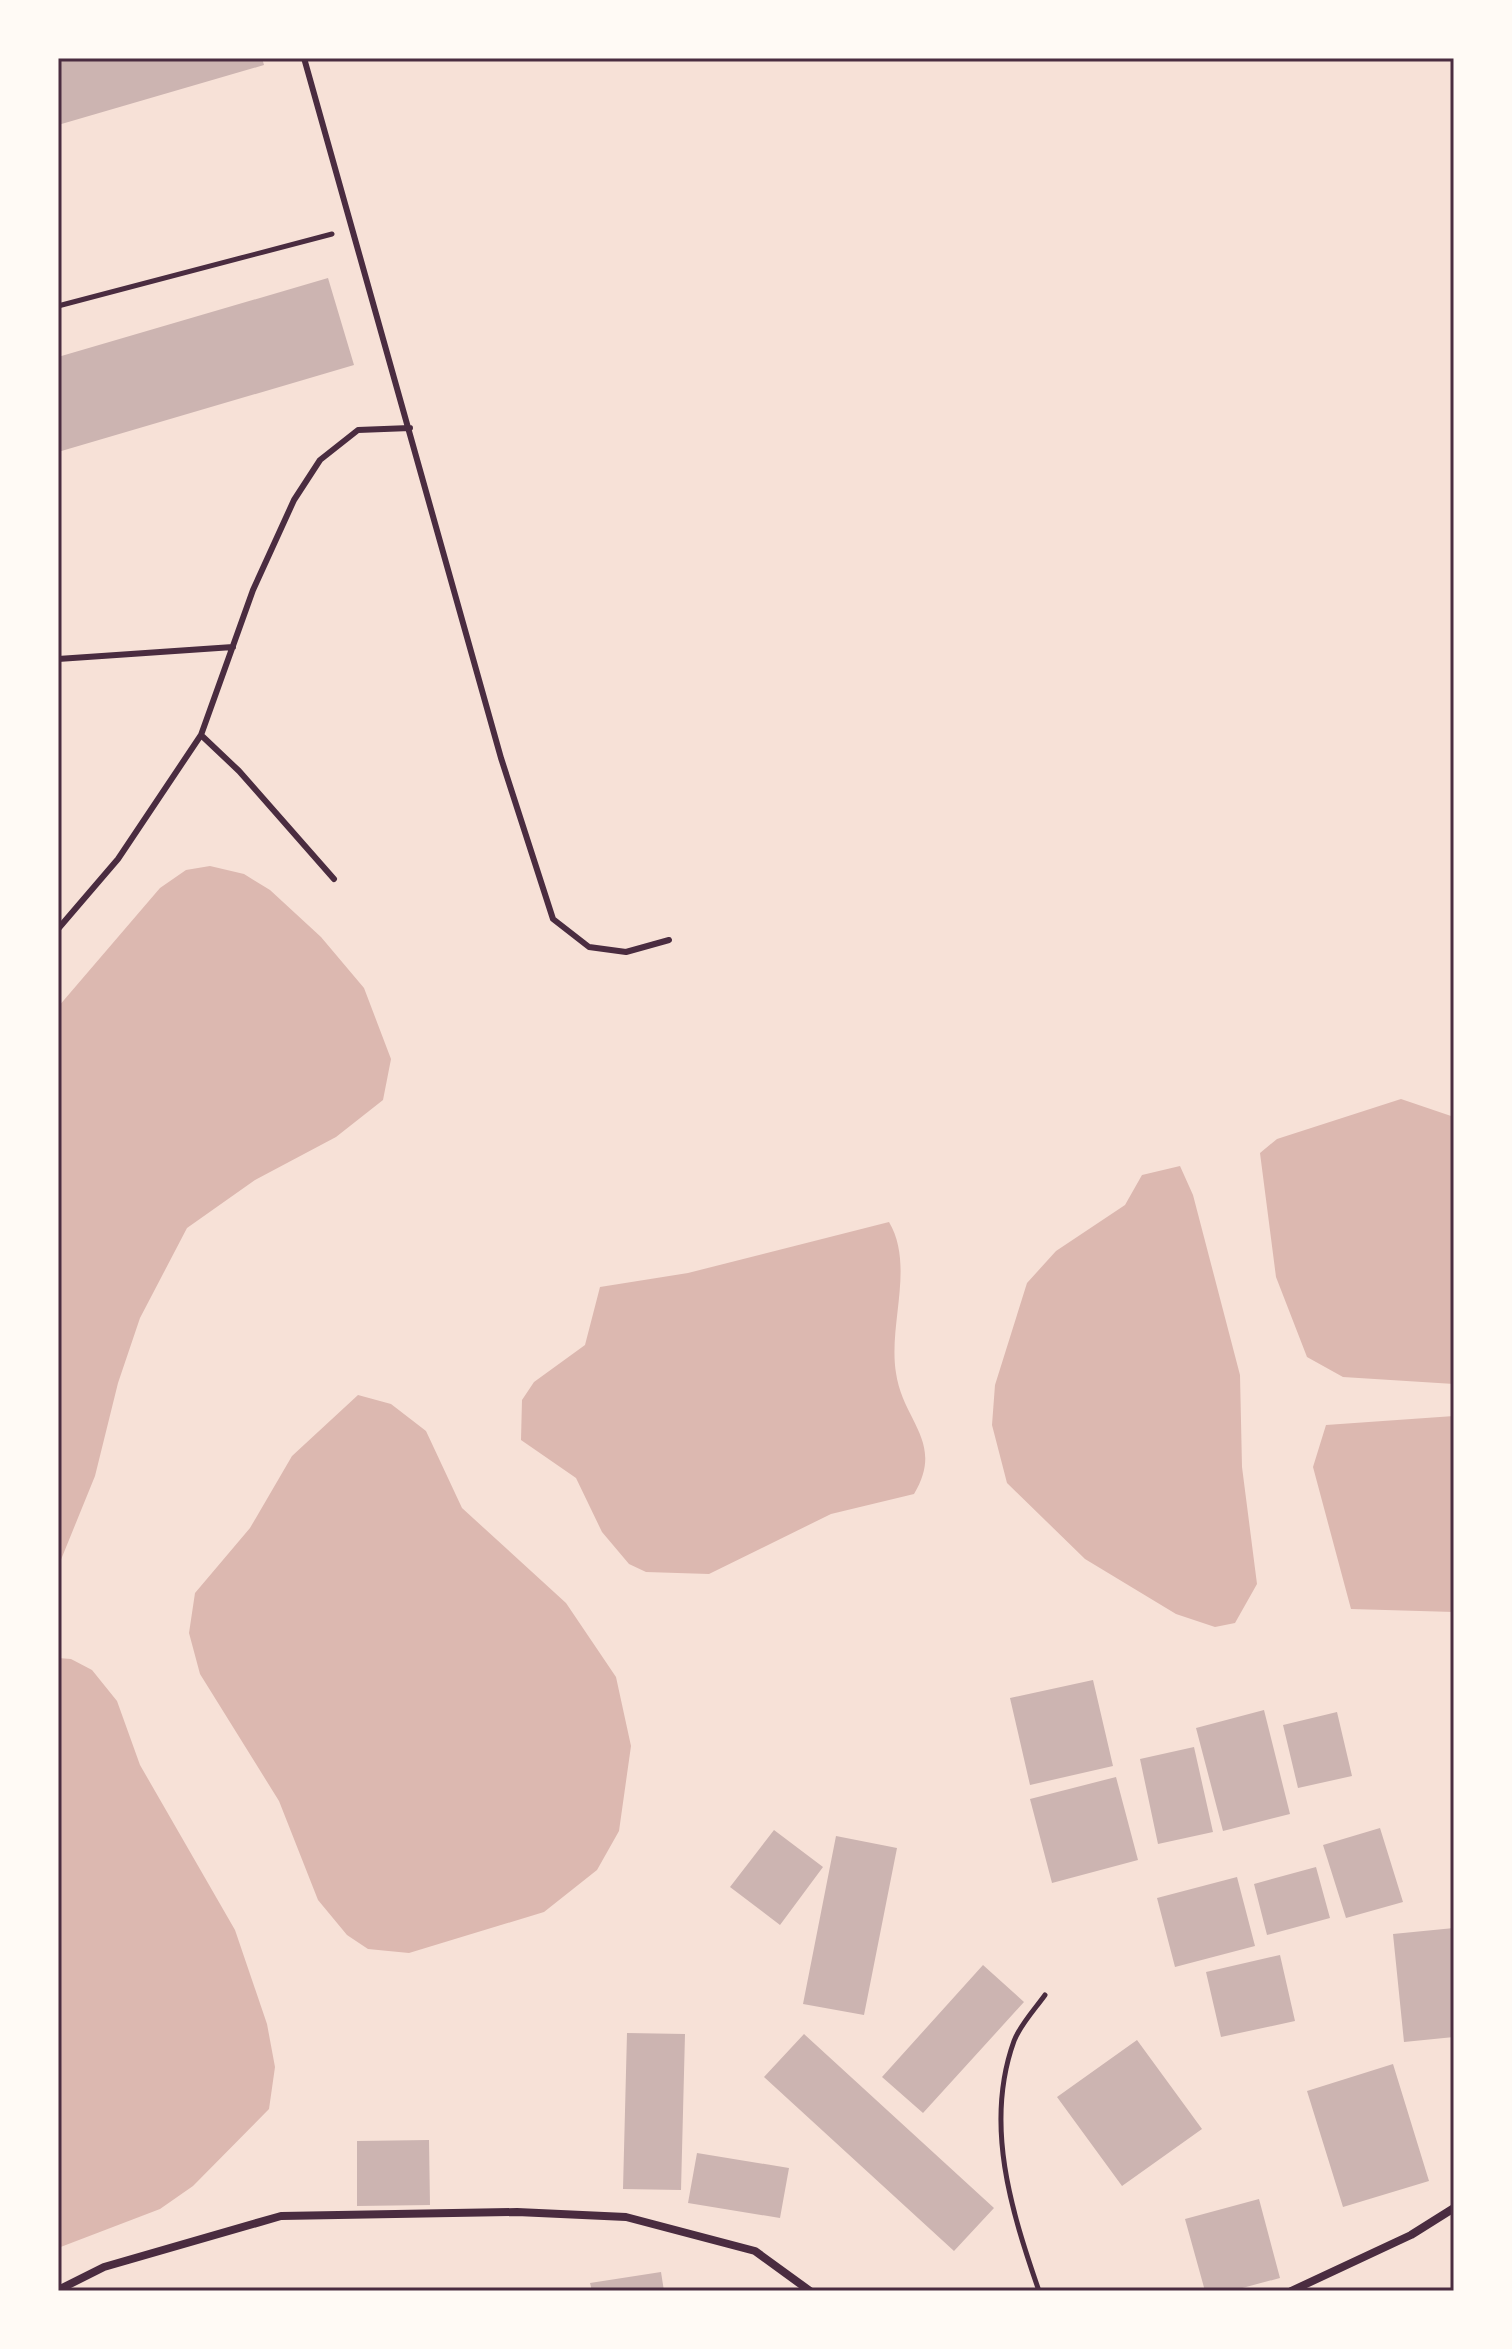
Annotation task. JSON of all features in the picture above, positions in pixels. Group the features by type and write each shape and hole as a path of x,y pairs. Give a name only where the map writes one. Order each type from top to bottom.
{"street":[{"path":"1291,2291 1411,2235 1454,2208"},
{"path":"58,2290 104,2267 281,2216 517,2212 626,2217 755,2251 810,2291"}],"lane":[{"path":"304,58 501,758 553,919 589,947 626,952 669,940"},
{"path":"58,929 118,859 201,735 253,590 294,500 320,460 358,430 410,428"},
{"path":"58,659 233,647"},
{"path":"201,735 239,771 334,879"}],"path":[{"path":"58,306 353,228"},
{"path":"1039,2291 1005,2174 998,2102 1015,2038 1045,1995"}],"shaded area":[{"path":"210,866 244,874 270,890 321,937 364,988 391,1059 383,1100 336,1137 255,1180 187,1228 140,1318 118,1383 95,1476 58,1567 58,1007 160,888 186,870"},
{"path":"1401,1099 1454,1117 1454,1384 1343,1377 1307,1357 1276,1277 1260,1153 1277,1139"},
{"path":"1180,1166 1193,1195 1240,1375 1242,1467 1257,1584 1235,1623 1215,1627 1176,1614 1085,1559 1007,1483 992,1425 995,1385 1027,1283 1056,1251 1125,1205 1142,1175"},
{"path":"889,1222 900,1257 901,1276 894,1354 896,1373 924,1446 922,1476 914,1494 831,1514 709,1574 646,1572 629,1564 602,1532 576,1478 521,1440 522,1400 534,1382 585,1345 600,1287 688,1273"},
{"path":"358,1395 391,1404 426,1431 462,1508 566,1603 616,1677 631,1746 619,1831 597,1870 544,1912 409,1953 368,1949 347,1935 318,1900 279,1801 200,1674 189,1633 195,1593 250,1528 292,1456"},
{"path":"1454,1416 1454,1612 1351,1609 1313,1467 1326,1425"},
{"path":"58,1658 71,1659 92,1670 117,1701 140,1765 235,1930 267,2024 275,2067 269,2109 193,2186 160,2209 58,2248"}],"building":[{"path":"58,58 262,58 264,65 58,125"},
{"path":"328,278 354,365 58,452 58,357"},
{"path":"1093,1680 1113,1766 1030,1785 1010,1698"},
{"path":"1264,1710 1290,1814 1223,1831 1196,1728"},
{"path":"1337,1712 1352,1776 1298,1788 1283,1725"},
{"path":"1194,1747 1213,1832 1158,1844 1140,1759"},
{"path":"1116,1777 1138,1860 1052,1883 1030,1799"},
{"path":"1380,1828 1403,1902 1346,1918 1323,1845"},
{"path":"774,1830 823,1867 780,1925 730,1887"},
{"path":"836,1836 897,1848 864,2015 803,2004"},
{"path":"1316,1867 1330,1918 1267,1935 1254,1884"},
{"path":"1237,1877 1255,1946 1175,1967 1157,1898"},
{"path":"1454,1928 1454,2037 1404,2042 1393,1934"},
{"path":"1280,1955 1295,2021 1221,2037 1206,1972"},
{"path":"983,1965 1024,2002 923,2113 882,2077"},
{"path":"627,2033 685,2034 681,2190 623,2189"},
{"path":"804,2034 994,2208 954,2251 764,2077"},
{"path":"1137,2040 1202,2129 1122,2186 1057,2097"},
{"path":"1393,2064 1429,2181 1343,2207 1307,2091"},
{"path":"429,2140 430,2205 357,2206 357,2141"},
{"path":"697,2153 789,2168 780,2218 688,2203"},
{"path":"1259,2199 1280,2278 1231,2291 1205,2291 1185,2219"},
{"path":"661,2272 664,2291 592,2291 590,2283"}]}
